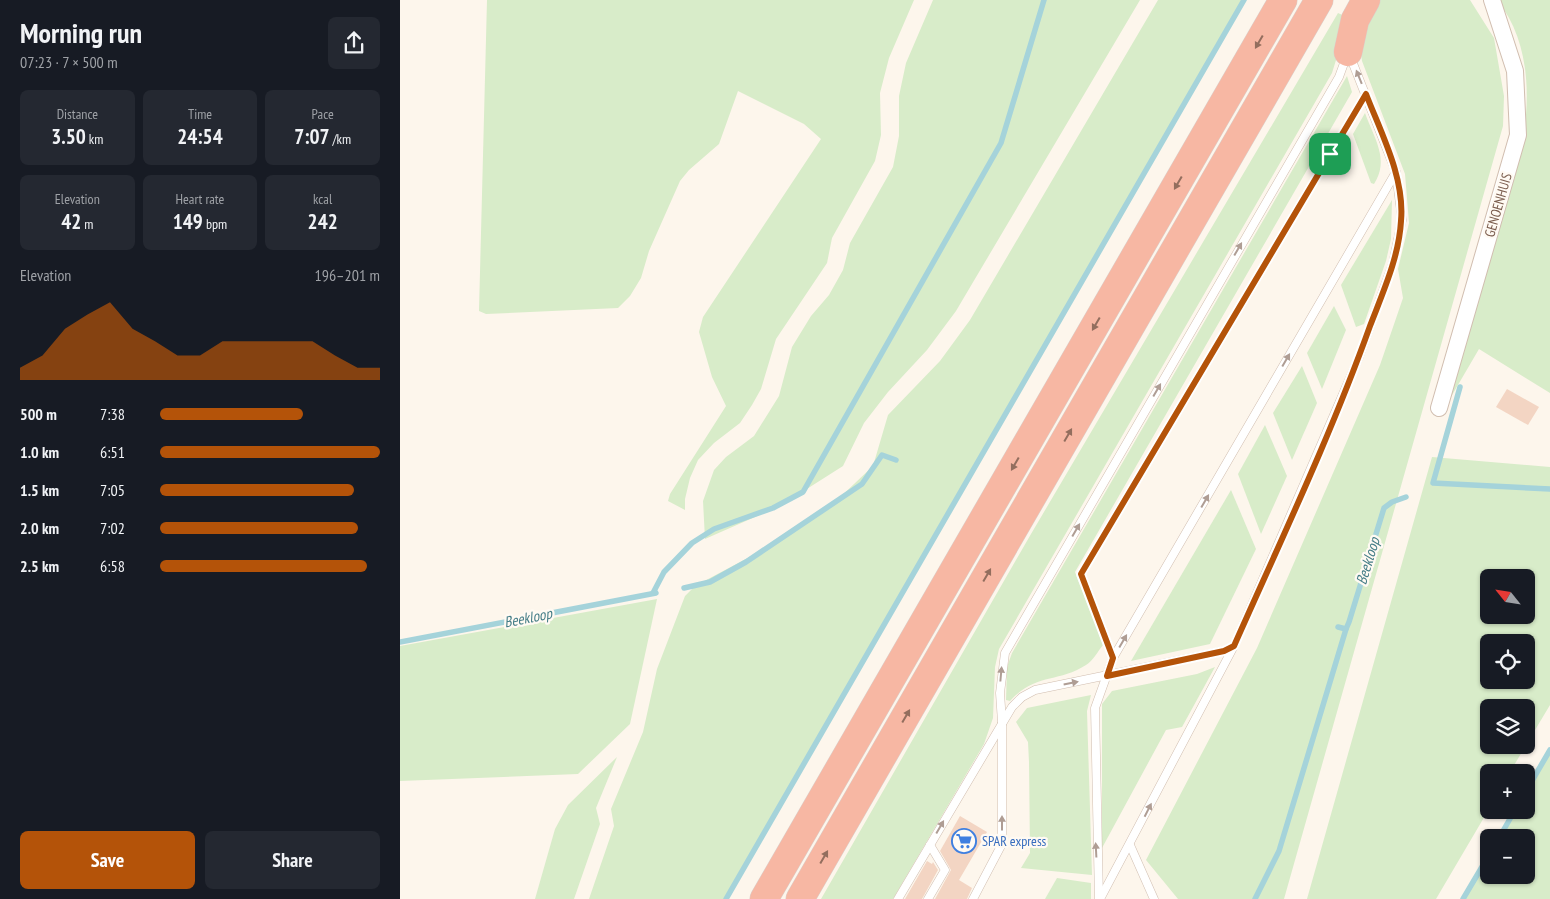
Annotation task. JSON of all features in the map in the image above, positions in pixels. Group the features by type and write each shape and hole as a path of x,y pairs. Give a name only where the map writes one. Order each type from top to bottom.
{"highway":[{"path":"764,899 1283,0"},
{"path":"800,899 1319,0"},
{"path":"1348,52 1355,20 1366,0"}],"street":[{"name":"GENOENHUIS","path":"1439,408 1518,135 1516,71 1492,0"}],"lane":[{"path":"1099,899 1130,846 1234,646 1359,357 1393,263 1402,220 1396,172 1348,52"},
{"path":"973,899 1002,844 1002,722 1000,693 1005,653 1339,77 1348,52"},
{"path":"1113,658 1081,574 1366,94"},
{"path":"1099,899 1096,844 1095,708 1113,658 1396,172"},
{"path":"898,899 1002,722 1022,698 1035,690 1224,651 1234,646"},
{"path":"928,899 945,870 930,844"},
{"path":"1130,846 1154,899"}],"green space":[{"path":"487,0 914,0 889,58 880,93 881,135 875,161 832,238 827,263 776,339 761,389 752,405 740,423 714,443 698,460 690,478 685,499 685,510 668,501 670,494 726,406 712,377 699,332 703,317 821,139 804,124 738,91 719,144 689,170 680,181 649,251 641,278 630,296 618,308 486,314 479,311"},
{"path":"933,0 1140,0 956,311 927,350 888,392 864,423 843,466 780,506 705,539 703,501 714,470 726,457 754,436 779,396 792,347 811,316 829,295 843,270 850,243 893,167 899,136 899,96 906,63"},
{"path":"1158,0 1243,0 728,899 589,899 614,826 611,809 643,732 657,669 685,596 695,586 776,543 835,502 873,466 888,415 940,361 970,320"},
{"path":"1375,0 1470,0 1494,38 1504,96 1503,126 1284,899 1178,899 1146,860 1257,648 1380,365 1403,298 1398,269 1409,223 1405,174 1362,61 1359,41"},
{"path":"1497,0 1550,0 1550,393 1479,349 1448,402 1523,138 1527,102 1525,66 1515,31"},
{"path":"1338,13 1349,18 1332,73 999,649 995,667 993,718 984,744 893,899 821,899 1031,534"},
{"path":"1347,76 1352,92 1075,572 1103,645 1089,663 1076,671 1028,686 1010,701 1006,700 1007,667 1012,653"},
{"path":"1365,113 1381,158 1379,175 1374,184 1371,183 1353,134"},
{"path":"1392,200 1391,239 1386,261 1364,324 1356,327 1341,285"},
{"path":"1334,306 1346,330 1322,389 1307,353"},
{"path":"1302,366 1317,403 1292,460 1273,413"},
{"path":"1265,425 1287,476 1261,534 1238,474"},
{"path":"1432,457 1550,467 1550,705 1535,730 1535,699 1480,699 1480,754 1521,754 1515,764 1480,764 1480,819 1483,819 1436,899 1307,899"},
{"path":"1231,490 1256,549 1210,644 1131,661"},
{"path":"657,599 630,724 578,774 400,781 400,646"},
{"path":"1215,667 1182,727 1166,730 1102,848 1102,704 1112,691 1197,674"},
{"path":"1091,695 1087,711 1092,875 1021,868 1030,853 1029,762 1028,742 1016,722 1027,708"},
{"path":"1550,751 1550,899 1463,899 1480,870 1480,884 1535,884 1535,829 1504,829 1510,819 1535,819 1535,776"},
{"path":"617,757 596,808 600,824 574,899 535,899 555,829 568,805"},
{"path":"1057,878 1091,883 1091,899 1045,899"}],"building":[{"path":"1507,389 1539,407 1528,425 1496,407"},
{"path":"960,816 987,832 959,880 972,888 967,899 935,899 951,870 940,851"},
{"path":"927,861 932,864 933,862 938,870 922,899 905,899"}],"waterway":[{"path":"653,593 664,572 692,543 714,529 773,508 803,492 1001,143 1044,0"},
{"path":"726,899 1244,0"},
{"name":"Beekloop","path":"1460,387 1433,483 1550,489"},
{"name":"Beekloop","path":"684,588 710,582 746,562 862,484 882,455 896,460"},
{"name":"Beekloop","path":"1338,627 1346,629 1349,622 1384,508 1392,502 1406,497"},
{"name":"Beekloop","path":"400,642 656,593"},
{"path":"1255,899 1279,851 1346,629"},
{"path":"1535,776 1550,750"},
{"path":"1504,829 1510,819"},
{"path":"1463,899 1480,870"}],"place":[{"name":"SPAR express","path":"964,841"}],"route":[{"path":"1366,94 1396,172 1402,220 1393,263 1359,357 1298,503 1234,646 1224,651 1107,676 1113,658 1081,574 1330,154 1366,94"}]}
